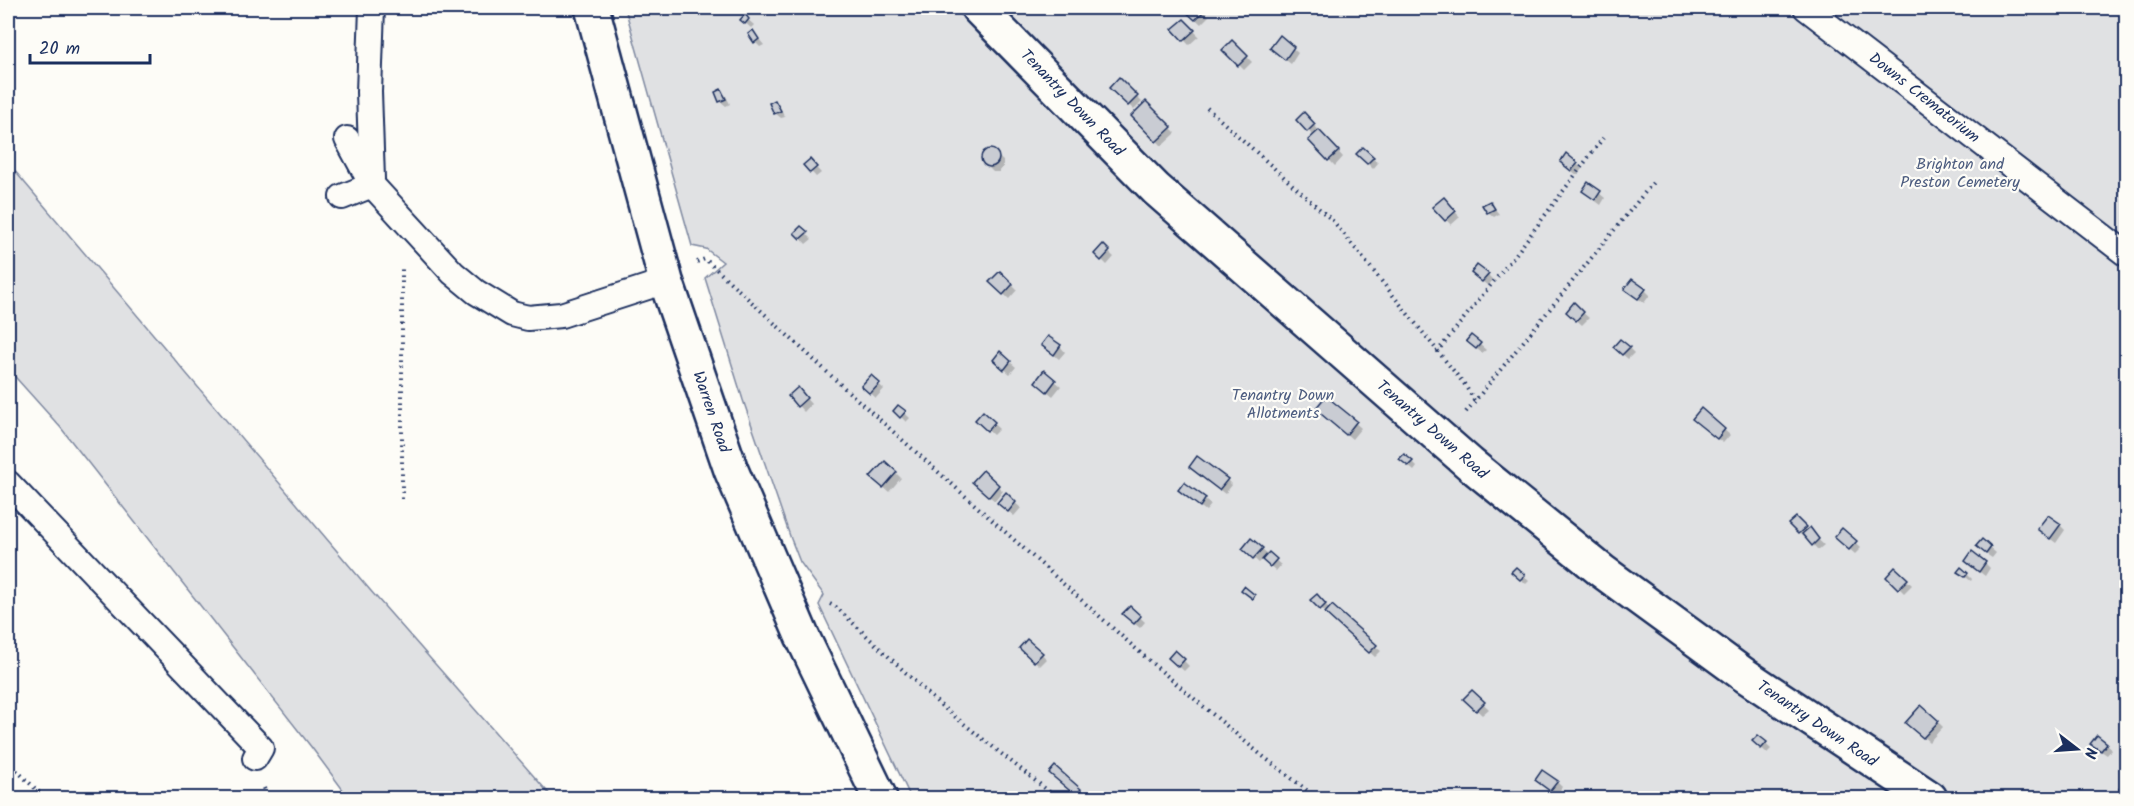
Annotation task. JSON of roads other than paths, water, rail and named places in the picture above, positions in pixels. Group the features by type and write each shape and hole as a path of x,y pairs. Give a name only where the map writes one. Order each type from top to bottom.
{"street":[{"name":"Warren Road","path":"592,8 666,281 731,470 802,636 880,798"},
{"name":"Tenantry Down Road","path":"978,8 1156,189 1470,464 1602,571 1743,674 1930,798"}],"lane":[{"path":"372,8 369,92 372,185"},
{"name":"Downs Crematorium","path":"1806,8 2127,254"},
{"path":"347,139 372,185 453,273 476,292 512,314 528,318 561,315 666,281"},
{"path":"342,197 372,185"},
{"path":"8,483 261,748 255,758"}],"park label":[{"name":"Brighton and Preston Cemetery","path":"1960,173"},
{"name":"Tenantry Down Allotments","path":"1283,404"}]}
